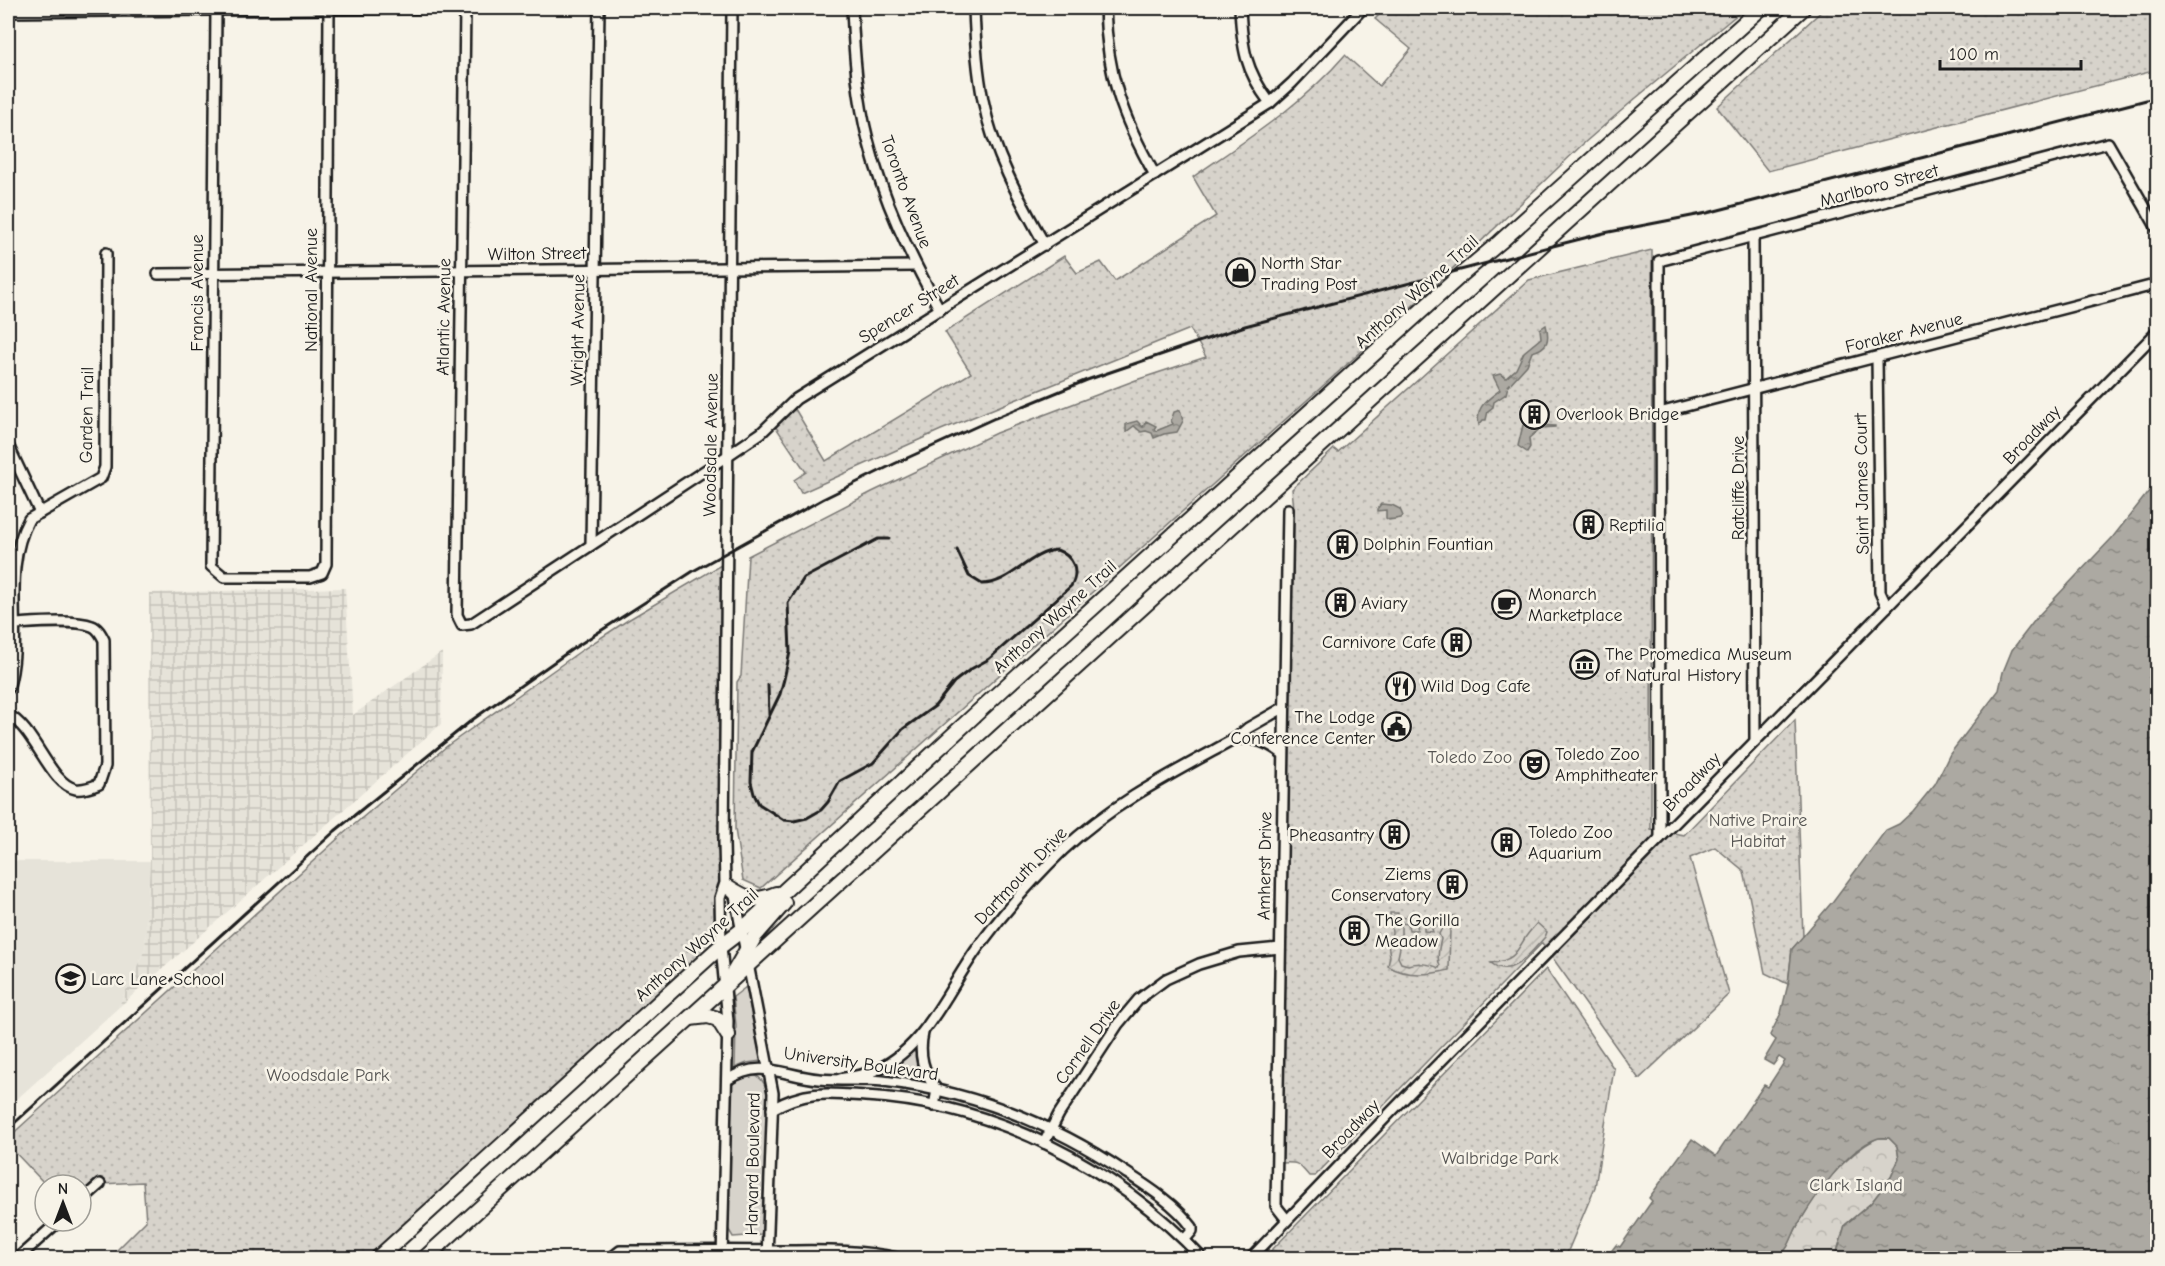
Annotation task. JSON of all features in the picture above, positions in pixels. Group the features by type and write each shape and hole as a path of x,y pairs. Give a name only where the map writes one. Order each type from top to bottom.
{"highway":[{"name":"Anthony Wayne Trail","path":"378,1258 721,946 742,930 1004,688 1461,275 1761,8"},
{"path":"425,1258 725,986 747,958 1212,545 1803,8"},
{"path":"747,958 755,936 777,909 824,867 849,831"},
{"path":"726,885 756,900 763,900 784,891"},
{"path":"690,1018 708,1016 718,1019 728,1035"}],"street":[{"name":"National Avenue","path":"218,573 224,577 233,578 310,576 322,573 326,564 329,8"},
{"path":"8,12 431,8"},
{"name":"Atlantic Avenue","path":"462,625 457,615 465,8"},
{"name":"Wright Avenue","path":"591,546 599,8"},
{"name":"Woodsdale Avenue","path":"725,986 720,898 726,885 724,832 732,8"},
{"name":"Toronto Avenue","path":"852,8 855,61 868,140 885,195 916,266 940,310"},
{"path":"974,8 976,57 983,102 998,151 1019,200 1045,245"},
{"path":"1105,8 1106,41 1114,82 1130,130 1155,176"},
{"path":"1240,8 1242,38 1247,62 1256,84 1270,103"},
{"name":"Spencer Street","path":"462,625 471,624 761,433 796,399 1270,103 1363,8"},
{"name":"Francis Avenue","path":"216,10 211,566 218,573"},
{"name":"Marlboro Street","path":"1659,413 1659,261 2108,143 2157,230"},
{"name":"Ratcliffe Drive","path":"1753,236 1755,740"},
{"name":"Garden Trail","path":"8,689 14,652 10,570 22,531 29,519 101,478 105,467 106,253"},
{"name":"Wilton Street","path":"158,274 916,266"},
{"name":"Foraker Avenue","path":"1659,413 2157,284"},
{"name":"Broadway","path":"1251,1258 2157,331"},
{"name":"Saint James Court","path":"1877,358 1880,592 1887,607"},
{"path":"1659,413 1660,838"},
{"path":"8,445 40,513"},
{"name":"Amherst Drive","path":"1287,1220 1276,1206 1288,509"},
{"path":"8,715 22,724 58,777 66,785 79,789 99,784 105,766 104,640 94,626 81,623 14,624"},
{"name":"Dartmouth Drive","path":"836,1079 870,1072 904,1051 923,1031 979,946 1029,886 1064,849 1137,792 1235,739 1248,728 1283,708"},
{"path":"1235,739 1256,739 1274,746 1283,754"},
{"name":"Woodsdale Avenue","path":"726,885 735,896 747,958"},
{"name":"Cornell Drive","path":"1044,1143 1118,1023 1139,999 1166,979 1199,964 1239,952 1280,948"},
{"name":"Harvard Boulevard","path":"747,958 773,1093 767,1255"},
{"name":"Harvard Boulevard","path":"722,1255 728,1035 725,986"},
{"path":"923,1031 920,1043 922,1066 926,1076 937,1090 934,1106"},
{"name":"University Boulevard","path":"727,1080 739,1072 769,1068 800,1076 881,1081 937,1090 983,1103 1051,1129 1100,1155 1145,1185 1192,1227 1192,1231 1185,1239"},
{"path":"832,1094 836,1079"},
{"name":"University Boulevard","path":"772,1109 793,1098 810,1095 879,1096 934,1106 990,1122 1044,1143 1116,1183 1185,1239 1202,1258"},
{"path":"93,1190 100,1184"},
{"path":"18,1258 46,1233"},
{"path":"611,1258 620,1251 722,1255 840,1251 873,1253 897,1258"}],"shaded area":[{"path":"345,588 353,715 442,652 441,724 118,1008 145,949 150,861 149,593"},
{"name":"Larc Lane School","path":"8,861 150,861 145,949 118,1008 8,1107"}],"green space":[{"path":"1386,8 1745,8 1583,144 1428,292 761,888 743,880 735,829 737,682 741,676 748,556 872,492 996,433 1136,380 1206,357 1190,329 941,430 801,493 794,480 806,472 775,426 795,409 826,461 971,373 945,332 1064,256 1077,273 1101,262 1115,281 1216,216 1193,177 1292,106 1345,55 1379,86 1411,49 1375,19"},
{"path":"1825,8 2157,8 2157,70 1768,171 1717,107"},
{"name":"Toledo Zoo","path":"1652,250 1651,829 1684,835 1795,720 1803,937 1792,949 1788,984 1765,973 1744,871 1715,847 1690,858 1729,994 1639,1079 1542,943 1315,1176 1309,1176 1298,1165 1282,1163 1294,509 1292,489 1334,449 1338,452 1529,280"},
{"name":"Woodsdale Park","path":"726,562 721,946 379,1258 109,1258 146,1221 143,1182 100,1184 93,1190 93,1173 35,1173 8,1145 8,1138 343,834 447,746 628,620"},
{"path":"1390,913 1398,913 1398,917 1418,919 1417,930 1409,930 1408,924 1401,923 1398,957 1401,963 1432,965 1439,968 1441,939 1439,934 1442,928 1436,925 1432,929 1433,932 1424,931 1424,919 1454,916 1456,918 1450,928 1449,970 1418,974 1402,972 1388,966 1390,956 1388,944 1392,933"},
{"path":"1537,923 1547,932 1528,956 1514,966 1506,968 1491,963 1504,961 1512,956"},
{"name":"Walbridge Park","path":"1546,969 1614,1069 1595,1187 1565,1258 1264,1258"},
{"path":"746,987 761,1061 735,1068 736,1025 733,997"},
{"path":"913,1051 916,1053 917,1068 923,1080 918,1082 883,1075"},
{"path":"745,1074 760,1078 767,1092 764,1229 761,1235 733,1237 726,1225 731,1087 737,1078"},
{"name":"Clark Island","path":"1877,1138 1889,1138 1897,1146 1899,1159 1891,1177 1871,1203 1845,1225 1837,1252 1823,1258 1778,1258 1832,1175 1842,1164"}],"water":[{"path":"1546,325 1548,339 1545,346 1532,352 1527,365 1508,386 1506,394 1494,402 1493,407 1488,411 1486,420 1479,425 1480,409 1500,390 1493,376 1500,374 1506,378 1516,369 1524,352 1541,338 1540,329"},
{"path":"1180,410 1183,421 1177,432 1154,438 1152,433 1141,432 1134,426 1126,432 1126,424 1137,421 1143,427 1146,421 1156,426 1154,429 1156,431 1173,424 1171,421 1174,412"},
{"path":"1534,420 1540,425 1555,427 1541,428 1529,438 1530,447 1527,452 1518,446 1523,425"},
{"path":"2157,481 2157,1258 1823,1258 1837,1252 1845,1225 1871,1203 1891,1177 1899,1159 1897,1146 1889,1138 1878,1138 1865,1144 1832,1175 1805,1213 1788,1245 1778,1258 1606,1258 1616,1245 1620,1247 1652,1201 1649,1198 1692,1139 1716,1156 1764,1085 1768,1087 1785,1061 1779,1057 1773,1065 1764,1060 1776,1040 1770,1035 1781,1013 1788,984 1792,949 1833,901 1886,830 1899,824 1913,811 1935,784 1950,754 1999,690 2012,650 2038,616 2112,538"},
{"path":"1381,504 1392,505 1400,509 1403,516 1389,520 1386,518 1386,510 1377,511"}],"railway":[{"path":"8,1129 335,831 472,720 571,650 695,570 823,499 894,464 995,418 1087,380 1245,326 1604,233 1707,213 2158,97"},
{"path":"889,539 878,539 804,578 788,603 790,652 780,694 752,752 751,782 759,804 784,820 794,821 807,818 821,810 840,781 873,763 903,729 935,706 954,682 989,659 1071,586 1074,580 1075,570 1071,560 1057,550 1038,556 1002,579 982,584 969,576 957,550"},
{"path":"768,685 769,715"}],"place":[{"name":"North Star Trading Post","path":"1240,273"},
{"name":"Overlook Bridge","path":"1535,414"},
{"name":"Reptilia","path":"1588,525"},
{"name":"Dolphin Fountian","path":"1342,544"},
{"name":"Aviary","path":"1340,603"},
{"name":"Monarch Marketplace","path":"1507,604"},
{"name":"Carnivore Cafe","path":"1457,642"},
{"name":"The Promedica Museum of Natural History","path":"1584,664"},
{"name":"Wild Dog Cafe","path":"1400,686"},
{"name":"The Lodge Conference Center","path":"1396,727"},
{"name":"Toledo Zoo Amphitheater","path":"1534,764"},
{"name":"Pheasantry","path":"1395,835"},
{"name":"Toledo Zoo Aquarium","path":"1507,842"},
{"name":"Ziems Conservatory","path":"1452,884"},
{"name":"The Gorilla Meadow","path":"1354,930"},
{"name":"Larc Lane School","path":"70,979"}],"park label":[{"name":"Native Praire Habitat","path":"1758,830"}]}
